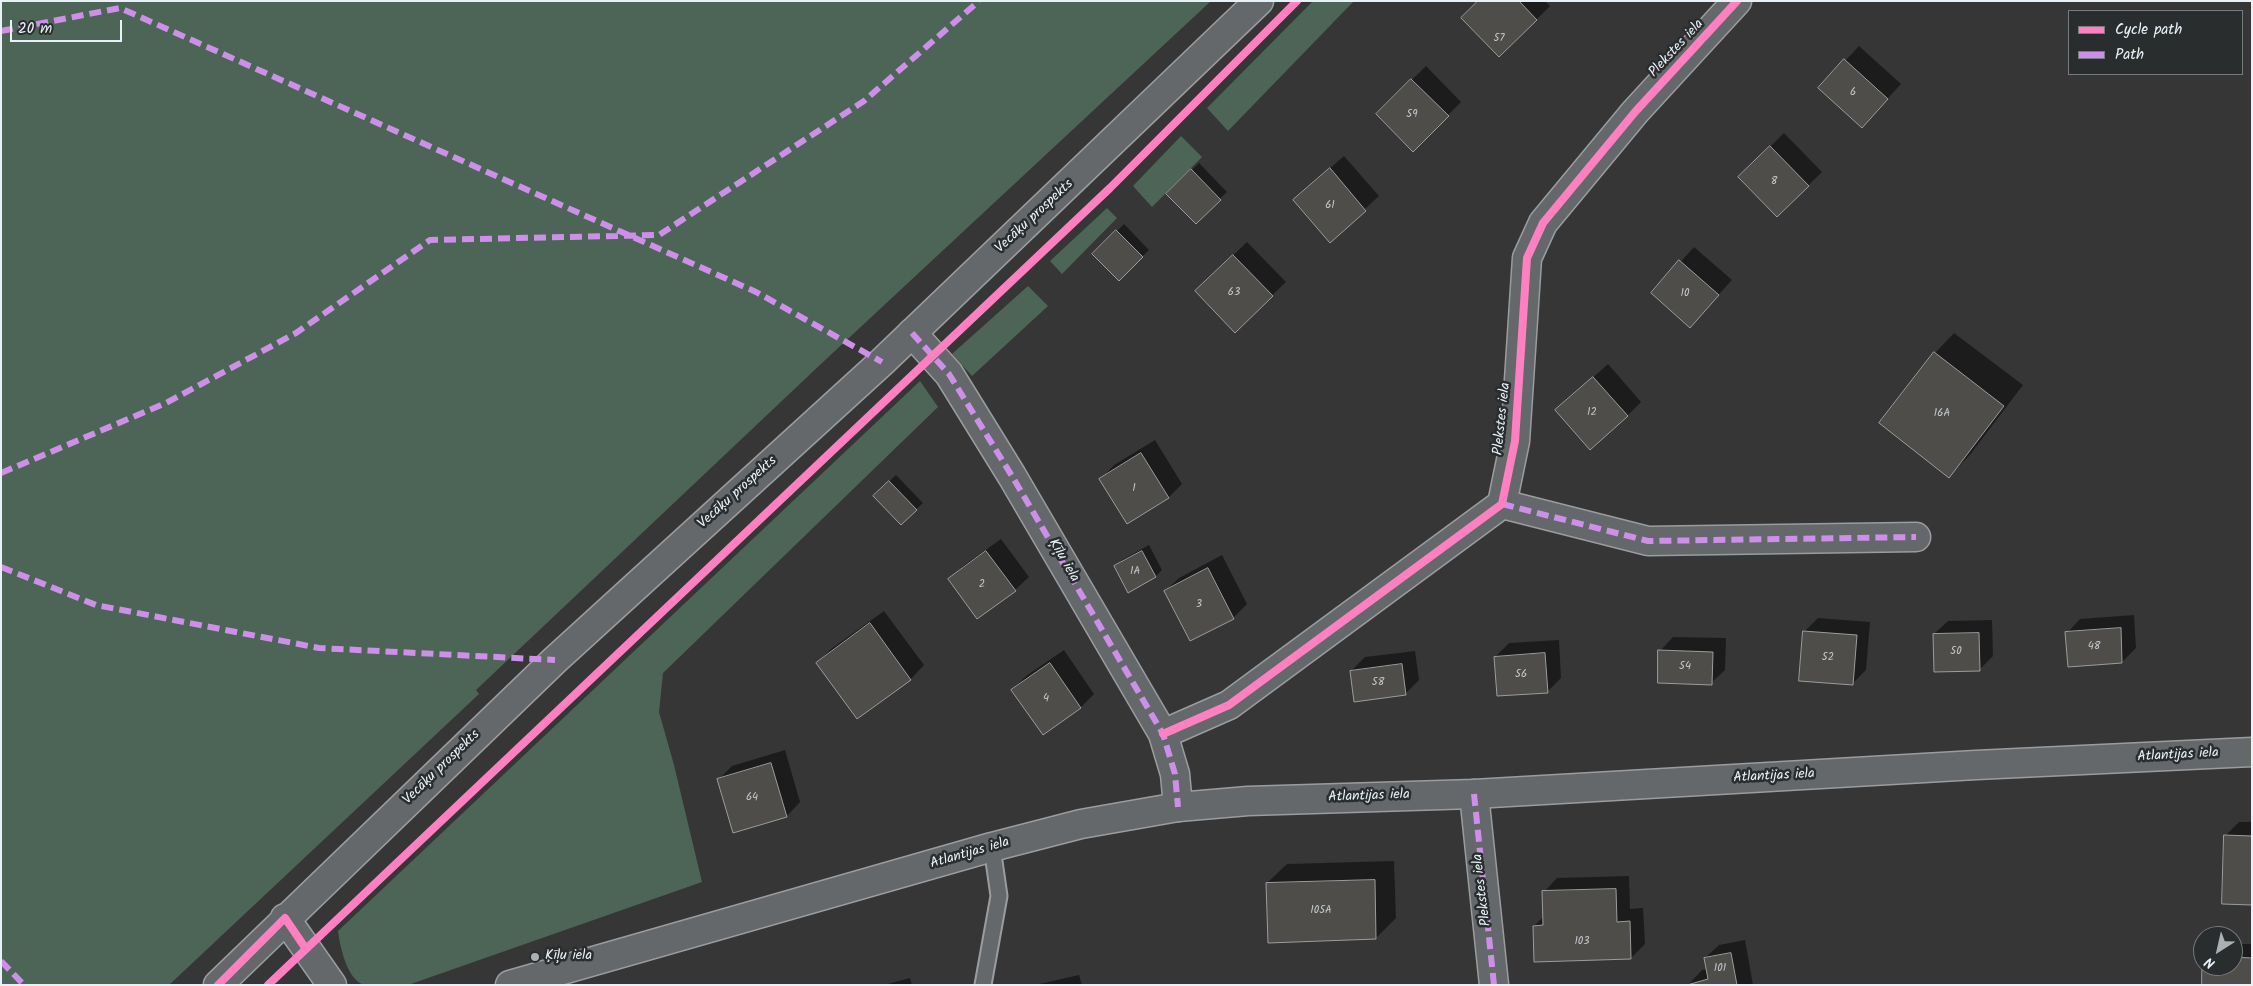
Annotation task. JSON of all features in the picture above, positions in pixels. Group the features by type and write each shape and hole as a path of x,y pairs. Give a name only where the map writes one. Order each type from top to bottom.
{"main road":[{"name":"Vecāķu prospekts","path":"218,985 285,918 555,660 912,333 1260,1"},
{"name":"Plekstes iela","path":"1502,504 1515,441 1527,258 1543,223 1635,112 1737,1"},
{"name":"Ķīļu iela","path":"912,333 949,374 996,450 1163,734 1175,774 1178,807"},
{"path":"1163,734 1229,705 1502,504 1648,542 1916,537"},
{"name":"Atlantijas iela","path":"510,985 992,847 1081,824 1178,807 1248,801 1474,794 1976,765 2252,752"},
{"name":"Plekstes iela","path":"1474,794 1494,985"},
{"path":"285,918 332,985"}],"lane":[{"path":"983,985 999,896 992,847"}],"green space":[{"path":"1,1 1211,1 822,363 476,690 479,694 169,985 1,985"},
{"path":"1313,1 1354,1 1228,131 1207,108"},
{"path":"1181,136 1202,157 1152,207 1133,186"},
{"path":"1107,208 1117,218 1062,274 1050,261"},
{"path":"1028,286 1048,306 972,376 952,354"},
{"path":"920,381 938,407 663,673 659,712 674,765 702,882 408,985 365,985 353,977 346,962 338,931"}],"building":[{"path":"1478,1 1519,1 1537,20 1499,57 1461,18"},
{"path":"1844,59 1888,99 1862,128 1818,88"},
{"path":"1411,79 1449,116 1413,152 1376,114"},
{"path":"1770,146 1809,186 1777,217 1738,177"},
{"path":"1330,168 1366,211 1330,243 1293,200"},
{"path":"1191,169 1221,200 1196,224 1166,194"},
{"path":"1116,230 1143,257 1119,281 1092,254"},
{"path":"1233,255 1273,296 1235,333 1195,291"},
{"path":"1679,260 1719,295 1690,328 1651,293"},
{"path":"1934,352 2004,406 1949,478 1879,423"},
{"path":"1593,377 1628,416 1590,450 1555,410"},
{"path":"1141,453 1169,498 1127,524 1099,479"},
{"path":"889,481 917,510 901,525 873,496"},
{"path":"986,551 1016,591 977,619 948,579"},
{"path":"1142,551 1156,577 1128,593 1114,566"},
{"path":"1208,568 1234,619 1190,641 1164,591"},
{"path":"870,623 911,680 857,719 816,663"},
{"path":"2121,628 2122,663 2068,667 2065,632"},
{"path":"1803,631 1857,635 1853,685 1799,681"},
{"path":"1979,633 1980,671 1934,672 1933,634"},
{"path":"1658,650 1713,652 1712,685 1658,683"},
{"path":"1545,653 1548,693 1497,696 1494,657"},
{"path":"1050,663 1081,708 1043,735 1011,690"},
{"path":"1402,664 1406,695 1354,702 1350,671"},
{"path":"771,763 787,817 733,833 717,779"},
{"path":"2224,835 2252,836 2252,905 2222,904"},
{"path":"1375,880 1376,939 1268,943 1266,883"},
{"path":"1616,889 1617,922 1630,921 1631,959 1534,962 1533,926 1543,925 1542,891"},
{"path":"1731,953 1737,985 1687,985 1708,979 1704,958"},
{"path":"2243,958 2252,958 2252,985 2202,985 2202,976 2243,976"}],"marked path":[{"path":"1,473 166,403 296,333 430,240 659,235 864,101 979,1"},
{"path":"1,31 120,8 756,292 882,362"},
{"path":"912,333 949,374 1012,476 1163,734 1175,774 1178,807"},
{"path":"1502,504 1648,541 1916,537"},
{"path":"1,567 96,605 319,648 555,660"},
{"path":"1474,794 1494,985"},
{"path":"1,961 24,985"}],"cycle path":[{"path":"268,985 1110,188 1297,1"},
{"path":"1163,734 1229,705 1502,504 1515,441 1527,258 1543,223 1635,112 1737,1"},
{"path":"218,985 285,918 306,949"}],"place":[{"name":"Ķīļu iela","path":"535,957"}]}
